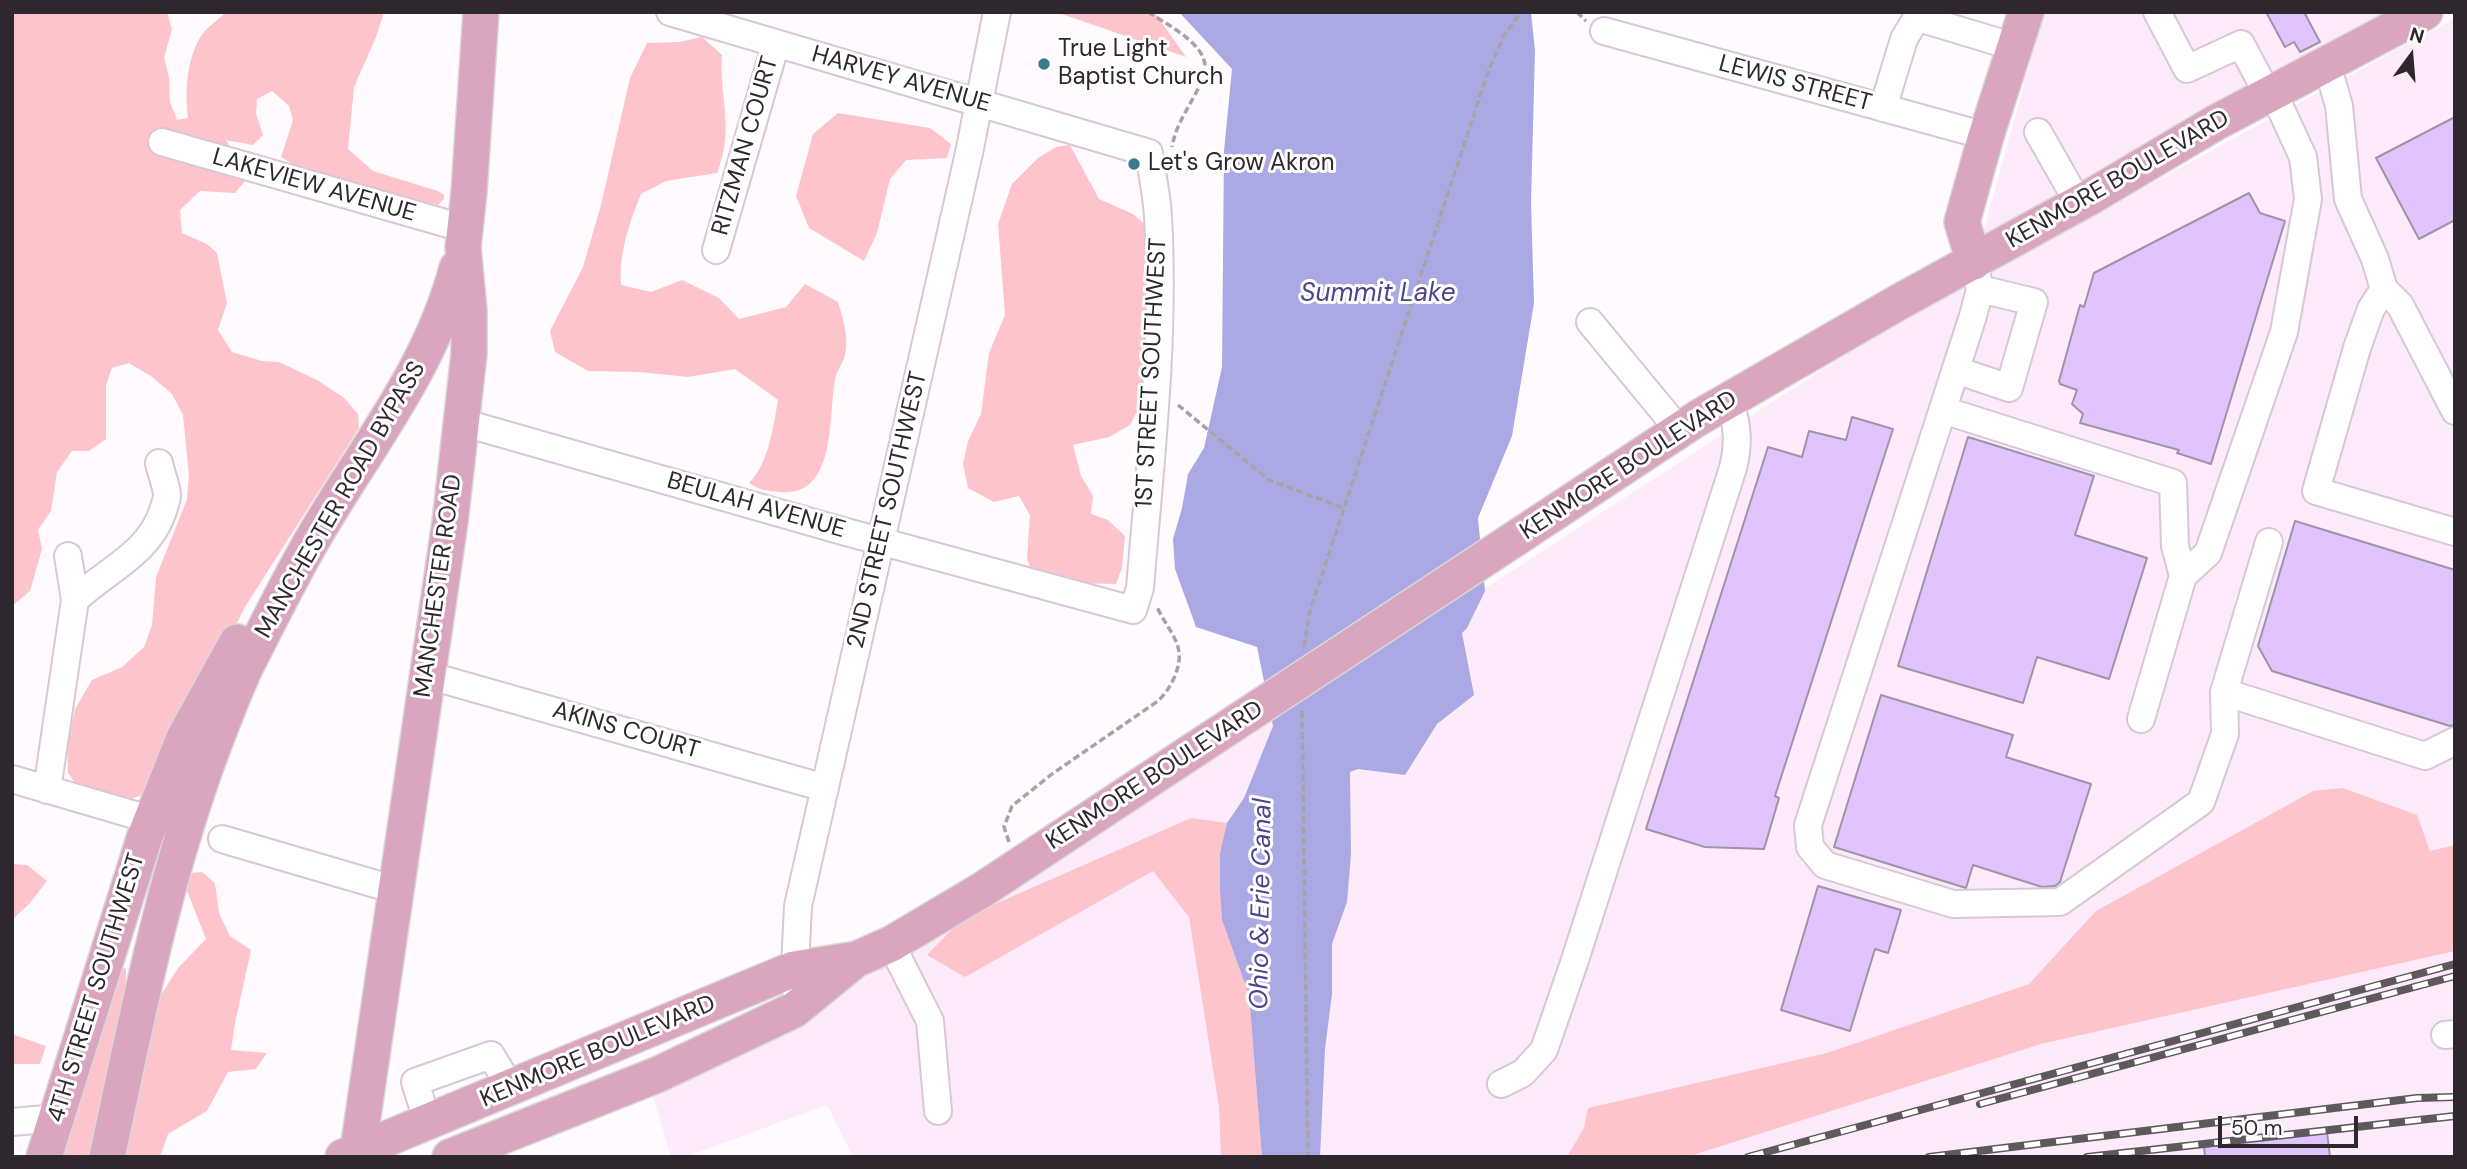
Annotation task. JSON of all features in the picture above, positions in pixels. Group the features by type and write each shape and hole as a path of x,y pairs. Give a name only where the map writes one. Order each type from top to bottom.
{"main road":[{"name":"MANCHESTER ROAD","path":"352,1154 396,890 450,522 470,338 464,238 481,12"},
{"path":"1977,276 1962,222 1986,136 2026,12"},
{"name":"KENMORE BOULEVARD","path":"352,1154 794,969 857,959 891,944 1017,867 1679,430 1899,302 1977,276 2079,204 2215,123 2426,12"},
{"name":"MANCHESTER ROAD BYPASS","path":"107,1157 155,934 184,828 220,728 246,668 312,541 382,431 423,360 444,313 464,238"},
{"name":"4TH STREET SOUTHWEST","path":"44,1157 144,839 184,738 225,662 276,578 312,541"},
{"name":"KENMORE BOULEVARD","path":"450,1157 659,1074 794,1010 857,959"}],"street":[{"name":"HARVEY AVENUE","path":"670,12 1132,148"},
{"name":"2ND STREET SOUTHWEST","path":"794,1010 798,906 997,12"},
{"path":"2141,719 2183,576 2208,553 2284,332 2308,199 2303,157 2271,93 2241,44 2188,69 2157,12"},
{"path":"1884,108 1904,39 1914,22 1922,19 2015,47"},
{"name":"LEWIS STREET","path":"1604,31 1986,136"},
{"name":"RITZMAN COURT","path":"716,250 776,43"},
{"path":"2327,64 2339,106 2348,199 2375,259 2384,289 2400,305 2455,411"},
{"path":"2038,132 2079,204"},
{"name":"LAKEVIEW AVENUE","path":"162,142 464,238"},
{"name":"1ST STREET SOUTHWEST","path":"1132,148 1149,153 1158,214 1160,300 1155,408 1140,588 1144,605"},
{"path":"1956,370 2009,388 2034,302 1977,276 1956,370 1808,825 1810,847 1825,865 1953,904 2060,902 2201,802 2225,734 2224,692 2269,542"},
{"path":"2384,289 2371,309 2357,348 2316,491 2455,532"},
{"path":"1590,322 1679,430"},
{"path":"1501,1084 1524,1073 1544,1050 1574,964 1738,450 1736,420 1729,401"},
{"path":"1943,410 2173,483 2175,546 2183,576"},
{"name":"BEULAH AVENUE","path":"461,422 880,541 1144,605"},
{"path":"75,600 91,584 135,554 152,532 167,497 159,463"},
{"path":"47,789 75,600 68,556"},
{"name":"AKINS COURT","path":"428,675 825,788"},
{"path":"2224,692 2425,756 2455,741"},
{"path":"12,779 152,821"},
{"path":"222,839 396,890"},
{"path":"891,944 930,1021 938,1111"},
{"path":"12,1122 57,1118"}],"path":[{"path":"1149,12 1184,35 1198,49 1206,66 1200,86 1175,130"},
{"path":"1303,650 1310,611 1489,69 1504,36 1521,12"},
{"path":"1168,397 1269,480 1344,508"},
{"path":"1017,867 1004,827 1012,806 1052,774 1158,701 1170,687 1181,660 1180,648 1144,605"},
{"path":"1302,707 1308,1157"}],"shaded area":[{"path":"12,12 167,12 172,29 164,58 169,77 170,102 177,120 188,118 188,76 196,46 203,33 226,12 384,12 354,87 348,149 373,171 444,195 438,205 424,203 294,165 281,157 293,120 289,106 272,91 257,99 256,113 263,135 253,145 226,140 246,180 235,193 200,191 180,210 182,233 207,244 217,253 227,303 218,330 232,352 262,361 279,362 317,380 343,397 358,414 359,428 245,607 155,783 142,795 126,801 96,795 76,784 68,773 67,747 75,709 92,680 122,667 144,647 152,625 156,577 187,499 189,475 183,415 172,394 152,377 129,363 112,368 106,385 106,439 89,451 72,451 57,472 51,511 38,530 42,549 30,591 12,606"},
{"path":"1056,12 1154,12 1186,57"},
{"path":"2044,12 2400,12 1979,248"},
{"path":"2455,18 2455,1157 853,1157 827,1105 685,1157 671,1157 651,1089 1407,639 1891,325"},
{"path":"702,37 722,55 726,128 717,173 666,181 641,194 626,238 621,285 651,292 682,280 719,298 739,319 786,307 805,284 838,302 845,328 846,348 835,380 826,452 820,469 811,482 798,490 771,491 749,483 766,455 778,400 735,369 688,377 640,372 588,371 555,352 550,331 583,267 601,205 630,78 647,43 679,42"},
{"path":"838,113 930,128 951,144 947,158 906,160 890,179 877,233 864,261 809,228 796,196 813,134"},
{"path":"1070,145 1099,199 1133,214 1147,226 1152,266 1144,322 1141,404 1130,425 1109,437 1073,445 1081,476 1093,496 1091,514 1108,520 1125,536 1122,568 1116,584 1073,583 1032,572 1027,559 1030,515 1019,496 994,502 968,488 963,464 968,441 981,414 989,353 1005,315 998,224 1012,184 1038,158 1056,147"},
{"path":"2343,788 2417,815 2430,851 2455,845 2455,951 2041,1044 1687,1157 1567,1157 1584,1128 1588,1108 1827,1053 2029,984 2096,911 2313,791"},
{"path":"1191,818 1227,823 1220,853 1222,920 1249,995 1262,1157 1221,1157 1219,1107 1189,917 1153,871 965,977 927,955 963,918"},
{"path":"12,864 27,865 47,881 12,920"},
{"path":"202,872 215,883 219,913 230,936 251,950 231,1050 267,1053 256,1069 228,1072 207,1111 168,1134 160,1157 125,1157 141,1065 161,995 178,968 206,939 187,891 188,873"},
{"path":"119,965 126,969 125,999 92,1157 60,1157"},
{"path":"12,1034 46,1046 40,1064 12,1064"}],"water":[{"name":"Summit Lake","path":"1179,12 1531,12 1535,51 1531,203 1534,303 1512,436 1478,518 1485,591 1462,633 1474,695 1437,724 1405,775 1358,769 1350,772 1351,854 1347,902 1332,944 1332,994 1325,1049 1320,1157 1262,1157 1249,995 1222,920 1220,853 1227,823 1244,798 1273,726 1257,647 1196,627 1175,569 1173,539 1188,474 1204,448 1222,367 1224,151 1232,69"}],"building":[{"path":"2266,12 2304,12 2320,42 2300,52 2294,42 2285,47"},
{"path":"2455,117 2455,220 2419,239 2376,158"},
{"path":"2249,193 2260,213 2285,221 2211,464 2177,453 2179,450 2080,423 2083,414 2072,404 2077,390 2060,384 2059,381 2080,305 2084,307 2094,273"},
{"path":"1852,417 1893,429 1775,796 1779,798 1764,849 1705,847 1646,829 1768,447 1802,457 1809,431 1846,440"},
{"path":"1968,437 2094,476 2075,535 2147,558 2109,679 2037,657 2023,703 1898,666"},
{"path":"2295,521 2455,570 2455,725 2450,726 2272,671 2258,646"},
{"path":"1881,695 2013,735 2006,757 2091,784 2060,882 2055,886 2042,887 1973,865 1966,888 1834,847"},
{"path":"1818,886 1901,910 1888,953 1875,949 1850,1031 1781,1010"},
{"path":"2327,1132 2330,1157 2205,1157 2204,1147"}],"railway":[{"path":"1748,1157 2455,964"},
{"path":"1980,1104 2455,976"},
{"path":"1929,1157 2417,1098 2455,1097"},
{"path":"2087,1157 2455,1116"}],"place":[{"name":"True Light Baptist Church","path":"1044,64"},
{"name":"Let's Grow Akron","path":"1134,164"}],"water label":[{"name":"Ohio & Erie Canal","path":"1262,904"}]}
